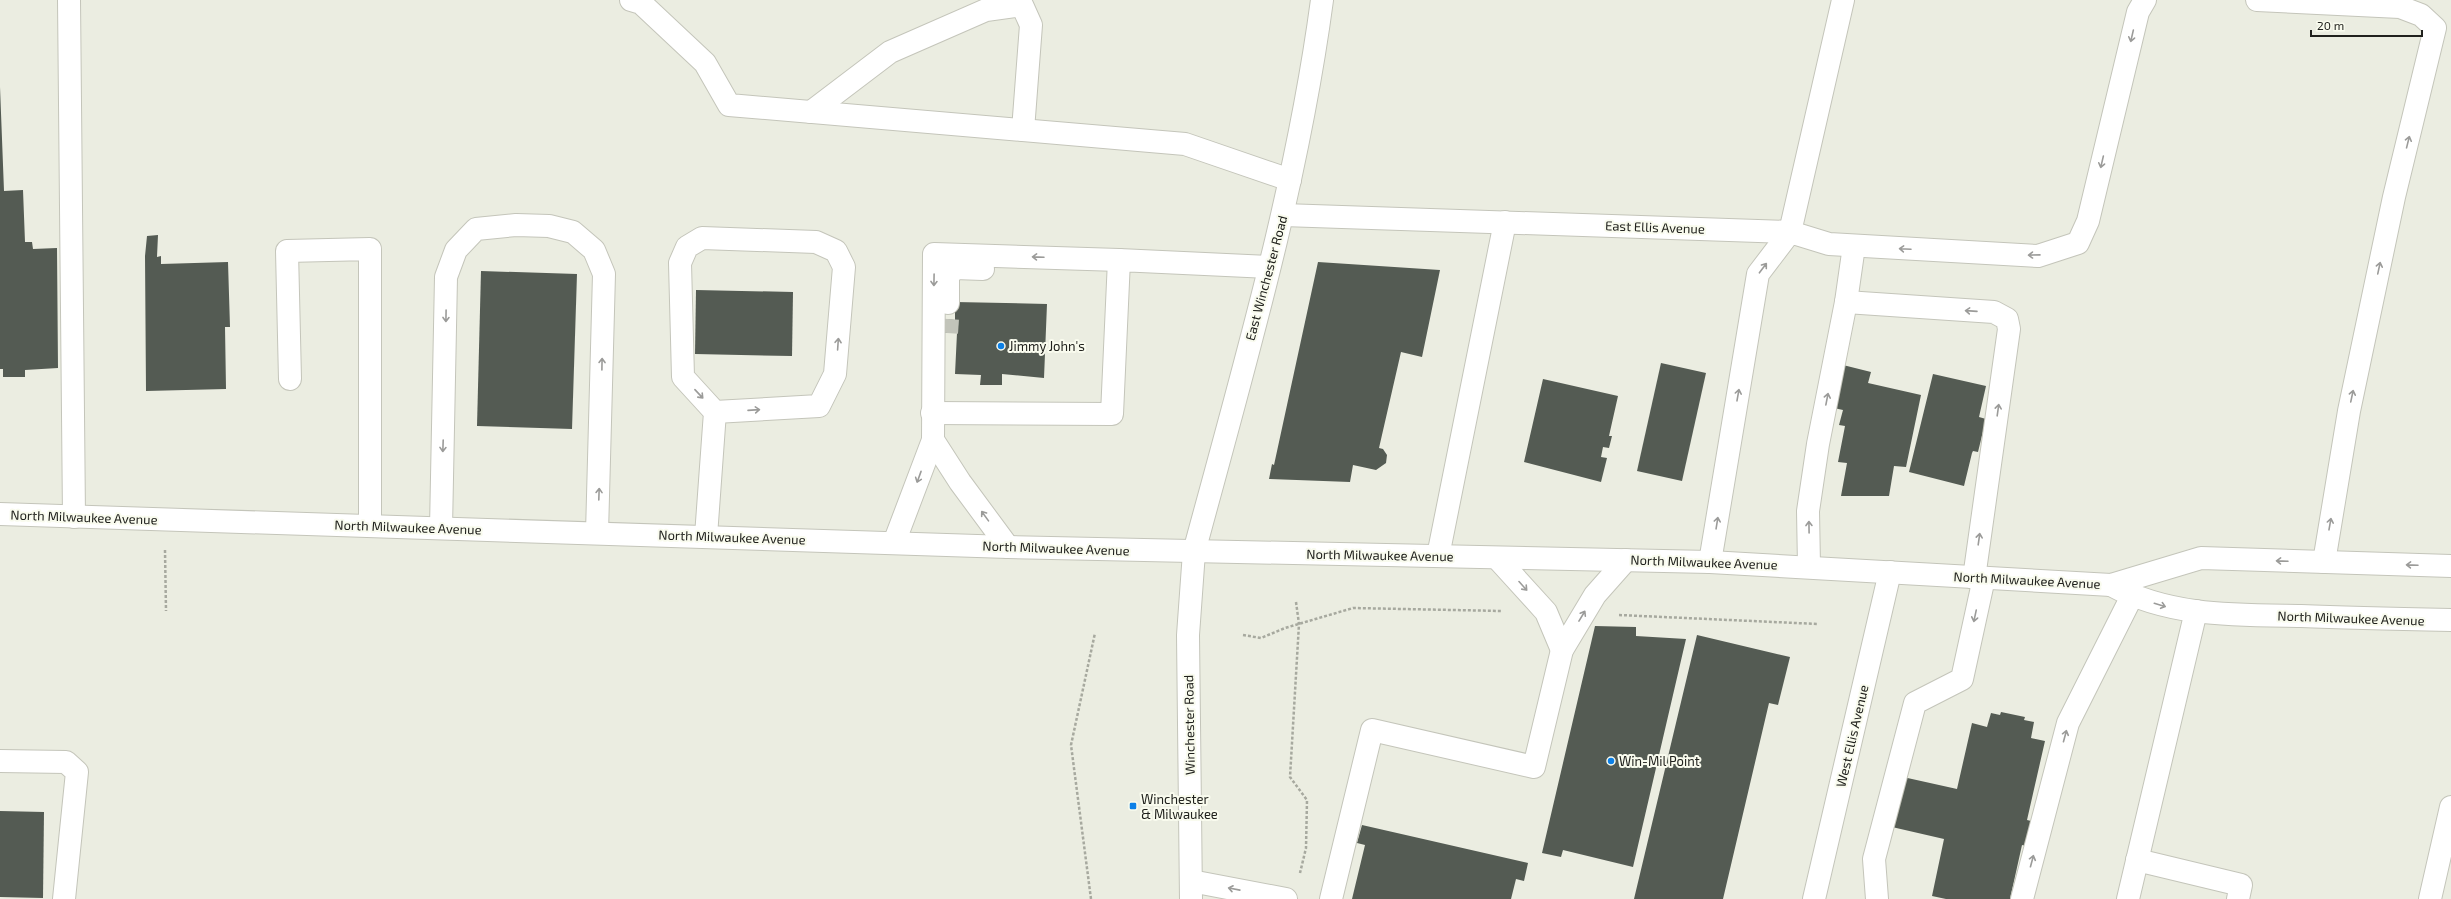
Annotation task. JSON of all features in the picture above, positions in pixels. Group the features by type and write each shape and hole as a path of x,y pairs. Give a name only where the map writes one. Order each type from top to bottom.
{"main road":[{"path":"69,0 74,517"},
{"path":"631,0 641,3 705,63 729,105 1185,144 1290,180"},
{"name":"East Winchester Road","path":"1194,552 1283,215 1310,85 1322,0"},
{"path":"1710,562 1758,274 1790,232 1843,0"},
{"name":"East Ellis Avenue","path":"1283,215 1790,232 1829,244 2038,256 2078,242 2088,221 2138,12 2145,0"},
{"path":"2258,0 2400,8 2421,15 2435,28 2394,197 2349,411 2324,562"},
{"path":"811,112 890,52 986,10 1022,5 1031,25 1023,130"},
{"path":"1438,556 1505,222"},
{"path":"441,528 446,277 456,250 476,229 516,225 549,226 573,232 594,250 604,274 597,533"},
{"path":"706,536 715,412 683,377 680,263 687,247 702,238 816,242 836,251 844,267 835,374 819,406 715,412"},
{"path":"1809,566 1808,511 1816,459 1846,302 1854,246"},
{"path":"290,380 287,251 370,249 370,526"},
{"path":"894,543 933,440 934,254 1070,258 1269,267"},
{"path":"932,404 946,384 948,276 955,268 1065,273 1070,258"},
{"path":"932,404 1112,414 1119,260"},
{"path":"1846,302 1994,312 2007,319 2010,329 1979,578 1962,679 1916,703 1874,859 1877,899"},
{"path":"933,440 960,482 1008,547"},
{"name":"North Milwaukee Avenue","path":"0,514 1008,547 1710,562 1809,566 1979,578 2111,585 2201,558 2451,566"},
{"name":"Winchester Road","path":"1191,890 1188,635 1194,552"},
{"path":"1497,558 1546,612 1562,650"},
{"path":"1331,899 1372,730 1534,767 1562,650 1595,595 1626,560"},
{"name":"West Ellis Avenue","path":"1814,899 1890,572"},
{"name":"North Milwaukee Avenue","path":"2111,585 2132,596 2174,609 2230,614 2451,620"},
{"path":"2022,899 2068,724 2132,596"},
{"path":"2128,899 2196,611"},
{"path":"0,760 66,762 77,772 64,899"},
{"path":"2430,899 2451,807"},
{"path":"2137,860 2241,885 2238,899"},
{"path":"1191,890 1286,899"}],"path":[{"path":"165,520 166,611"},
{"path":"1296,602 1299,624 1290,777 1307,800 1306,848 1300,877"},
{"path":"1091,899 1071,745 1095,633"}],"building":[{"path":"0,87 4,191 23,190 25,242 32,242 33,249 57,248 58,368 25,370 25,377 3,377 3,369 0,369"},
{"path":"158,235 157,257 161,256 161,264 228,262 230,327 225,327 226,389 146,391 145,256 147,236"},
{"path":"1318,262 1440,270 1422,357 1401,352 1379,448 1383,449 1387,455 1386,463 1376,470 1353,465 1350,482 1269,479 1272,464 1274,465"},
{"path":"481,271 577,274 572,429 477,426"},
{"path":"696,290 793,292 792,356 695,354"},
{"name":"Jimmy John's","path":"955,302 1047,304 1044,378 1002,374 1002,385 980,385 981,375 955,374 957,333 945,333 946,319 955,320"},
{"path":"1661,363 1706,373 1682,481 1637,471"},
{"path":"1843,365 1871,372 1868,383 1921,395 1906,467 1894,466 1889,496 1841,496 1847,463 1838,462 1845,426 1839,425 1843,410 1834,408"},
{"path":"1933,374 1986,386 1979,417 1986,419 1978,452 1973,451 1972,453 1964,486 1909,472"},
{"path":"1543,379 1618,396 1609,436 1612,436 1609,448 1603,447 1601,457 1607,458 1601,482 1524,462"},
{"name":"Win-Mil Point","path":"1595,626 1636,627 1636,636 1686,639 1633,867 1563,850 1561,857 1542,853"},
{"path":"1697,635 1790,657 1778,705 1769,703 1723,899 1634,899"},
{"path":"2001,712 2025,717 2024,720 2034,722 2031,738 2045,741 2027,820 2035,822 2030,847 2022,845 2010,899 1946,899 1932,896 1944,839 1892,827 1903,777 1957,789 1972,723 1987,727 1991,713 2000,715"},
{"path":"0,811 44,812 43,898 0,897"},
{"path":"1362,825 1528,863 1524,881 1516,879 1511,899 1352,899 1365,845 1357,843"}],"tunnel":[{"path":"947,333 948,319"}],"place":[{"name":"Jimmy John's","path":"1001,346"},
{"name":"Win-Mil Point","path":"1611,761"},
{"name":"Winchester & Milwaukee","path":"1133,806"}]}
